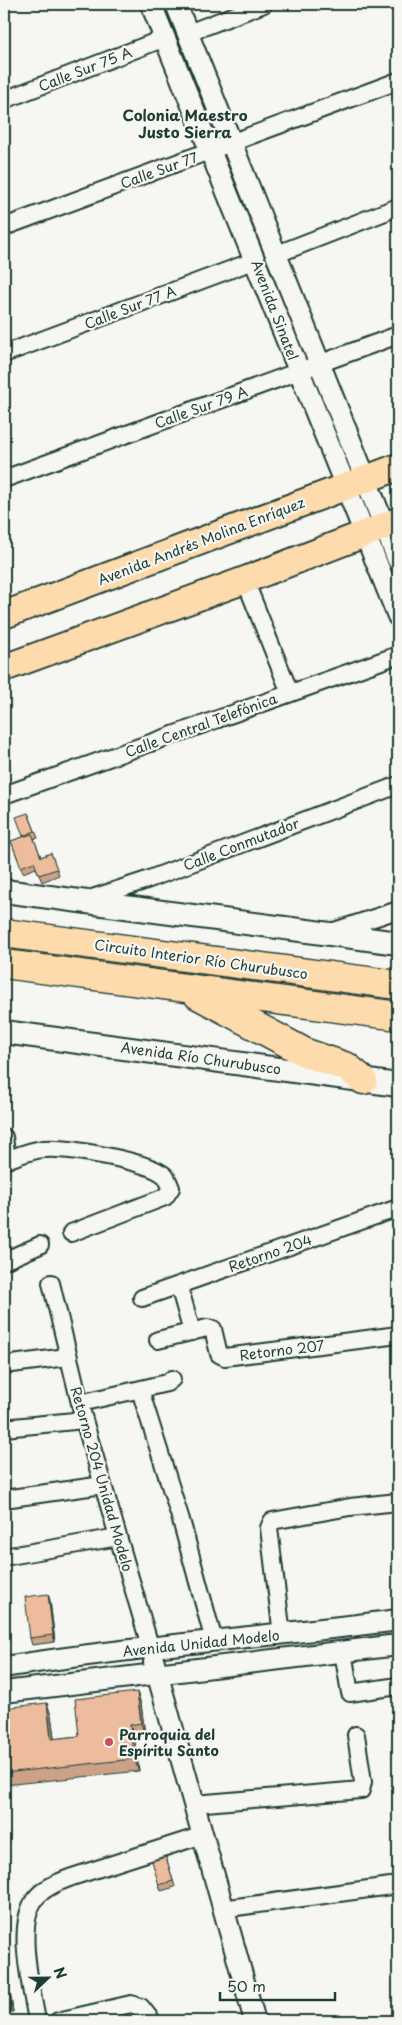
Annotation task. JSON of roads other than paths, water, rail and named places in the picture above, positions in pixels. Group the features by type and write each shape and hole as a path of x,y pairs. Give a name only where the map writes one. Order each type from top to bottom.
{"highway":[{"name":"Circuito Interior Río Churubusco","path":"4,933 398,985"},
{"path":"4,964 398,1016"},
{"path":"183,987 306,1053 347,1067 363,1080"}],"main road":[{"name":"Avenida Andrés Molina Enríquez","path":"4,615 398,467"},
{"path":"4,668 245,580 382,527"},
{"path":"4,891 398,943"},
{"name":"Avenida Río Churubusco","path":"4,1032 398,1085"}],"street":[{"name":"Avenida Sinatel","path":"151,4 256,260 299,371 398,560"},
{"name":"Avenida Sinatel","path":"176,4 233,143 319,364 356,483"},
{"path":"188,33 264,4"},
{"name":"Calle Sur 75 A","path":"4,100 165,38"},
{"name":"Calle Sur 77","path":"4,227 398,81"},
{"path":"277,254 398,208"},
{"name":"Calle Sur 77 A","path":"4,354 256,260"},
{"name":"Calle Sur 79 A","path":"4,479 398,335"},
{"name":"Avenida Sinatel","path":"382,527 398,616"},
{"path":"245,580 290,694"},
{"name":"Calle Central Telefónica","path":"4,795 398,656"},
{"name":"Calle Conmutador","path":"83,901 144,881 398,785"},
{"path":"325,934 398,910"},
{"path":"4,1137 6,1160 29,1151 45,1149 98,1154 154,1168 166,1176 171,1188 165,1197 71,1233"},
{"name":"Retorno 204","path":"142,1298 398,1208"},
{"path":"4,1261 40,1245"},
{"name":"Retorno 204 Unidad Modelo","path":"51,1283 67,1358 84,1420 204,1835 222,1909 255,2021"},
{"path":"179,1286 192,1332"},
{"name":"Retorno 207","path":"158,1340 207,1328 213,1330 219,1354 225,1357 398,1335"},
{"path":"4,1365 67,1358"},
{"path":"80,1403 167,1383 172,1379"},
{"path":"140,1390 180,1520 214,1641"},
{"path":"4,1428 84,1420"},
{"path":"4,1497 103,1485"},
{"path":"282,1635 270,1528 272,1521 350,1507 398,1502"},
{"path":"4,1557 118,1537"},
{"name":"Avenida Unidad Modelo","path":"4,1667 150,1646 282,1635 398,1620"},
{"name":"Avenida Unidad Modelo","path":"4,1692 398,1644"},
{"path":"343,1652 350,1693 398,1686"},
{"path":"194,1804 361,1790 363,1782 356,1735"},
{"path":"37,2021 25,1942 28,1920 35,1899 50,1885 204,1835"},
{"path":"222,1909 398,1885"},
{"path":"58,2021 131,2004 142,2008 152,2021"}],"place":[{"name":"Parroquia del Espíritu Santo","path":"109,1742"}],"district":[{"name":"Colonia Maestro Justo Sierra","path":"185,122"}]}
